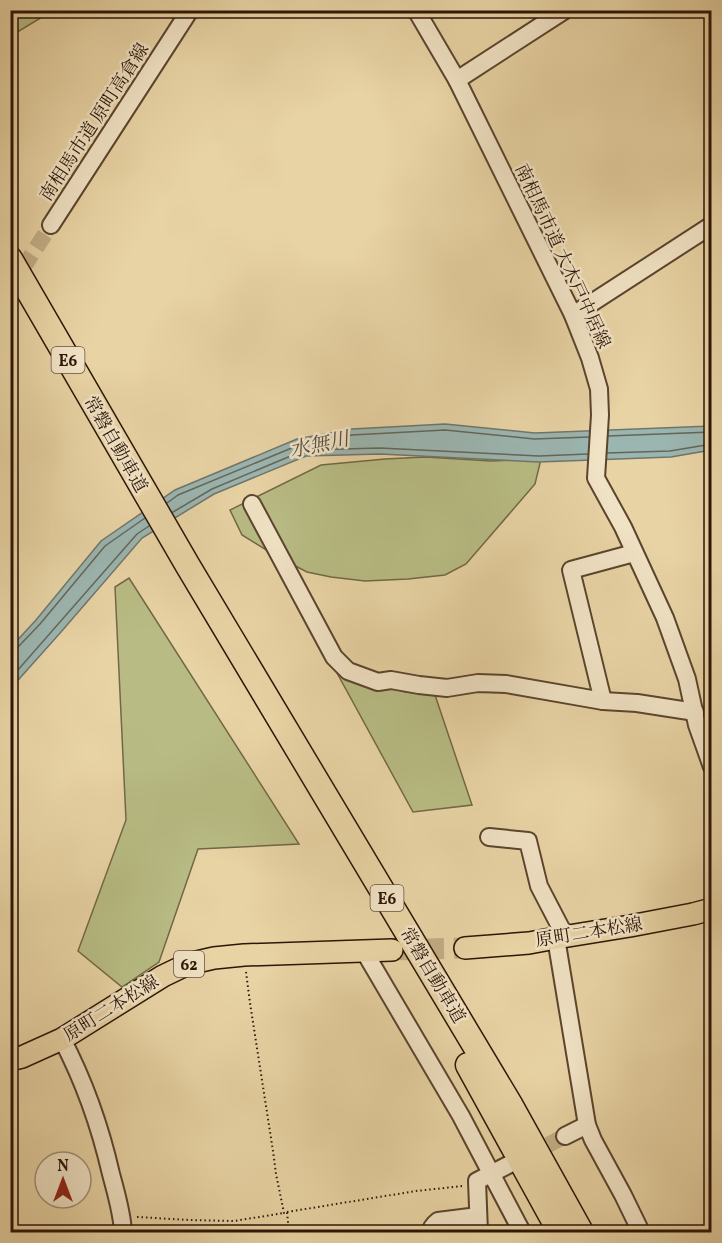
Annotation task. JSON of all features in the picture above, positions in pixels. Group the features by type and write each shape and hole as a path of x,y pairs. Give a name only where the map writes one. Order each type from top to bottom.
{"highway":[{"name":"常磐自動車道","path":"10,259 188,566 505,1095 581,1233"},
{"name":"常磐自動車道","path":"188,566 560,1233"}],"main road":[{"name":"原町二本松線","path":"465,948 528,943 630,926 711,909"},
{"name":"原町二本松線","path":"10,1060 62,1039 171,972 188,964 244,955 392,950"}],"street":[{"name":"南相馬市道 原町高倉線","path":"51,225 190,10"},
{"name":"南相馬市道 大木戸中居線","path":"416,10 457,80 573,315 590,358 599,389 600,415 596,478 623,527 677,648 687,679 697,725 711,767"},
{"path":"457,80 565,10"},
{"path":"573,315 711,225"},
{"path":"252,504 334,657 348,671 378,682 391,680 447,687 478,683 506,684 603,701 637,703 694,712"},
{"path":"603,701 571,570 634,553"},
{"path":"489,837 528,841 539,885 560,937 587,1125 641,1233"},
{"path":"364,951 461,1116 484,1179 522,1233"},
{"path":"62,1039 91,1102 105,1147 120,1228"},
{"path":"565,1136 587,1125"},
{"path":"484,1179 510,1164"},
{"path":"431,1233 433,1224 438,1221 479,1224 484,1179"}],"path":[{"path":"244,955 276,1174 290,1233"},
{"path":"120,1228 166,1218 234,1221 484,1179"}],"green space":[{"path":"11,10 52,10 52,11 11,36"},
{"path":"425,457 491,461 541,459 535,484 466,564 445,575 365,581 307,572 242,535 230,510 321,465"},
{"path":"129,578 299,844 198,849 159,962 122,987 78,951 126,820 115,587"},
{"path":"337,673 406,692 435,695 472,805 413,812"}],"water":[{"name":"水無川","path":"445,424 535,433 711,426 711,450 671,457 539,462 380,454 306,456 214,494 142,538 11,688 11,647 101,541 175,490 297,439 352,429"}],"tunnel":[{"path":"10,288 51,225"},
{"path":"392,950 465,948"},
{"path":"527,1156 565,1136"}]}
